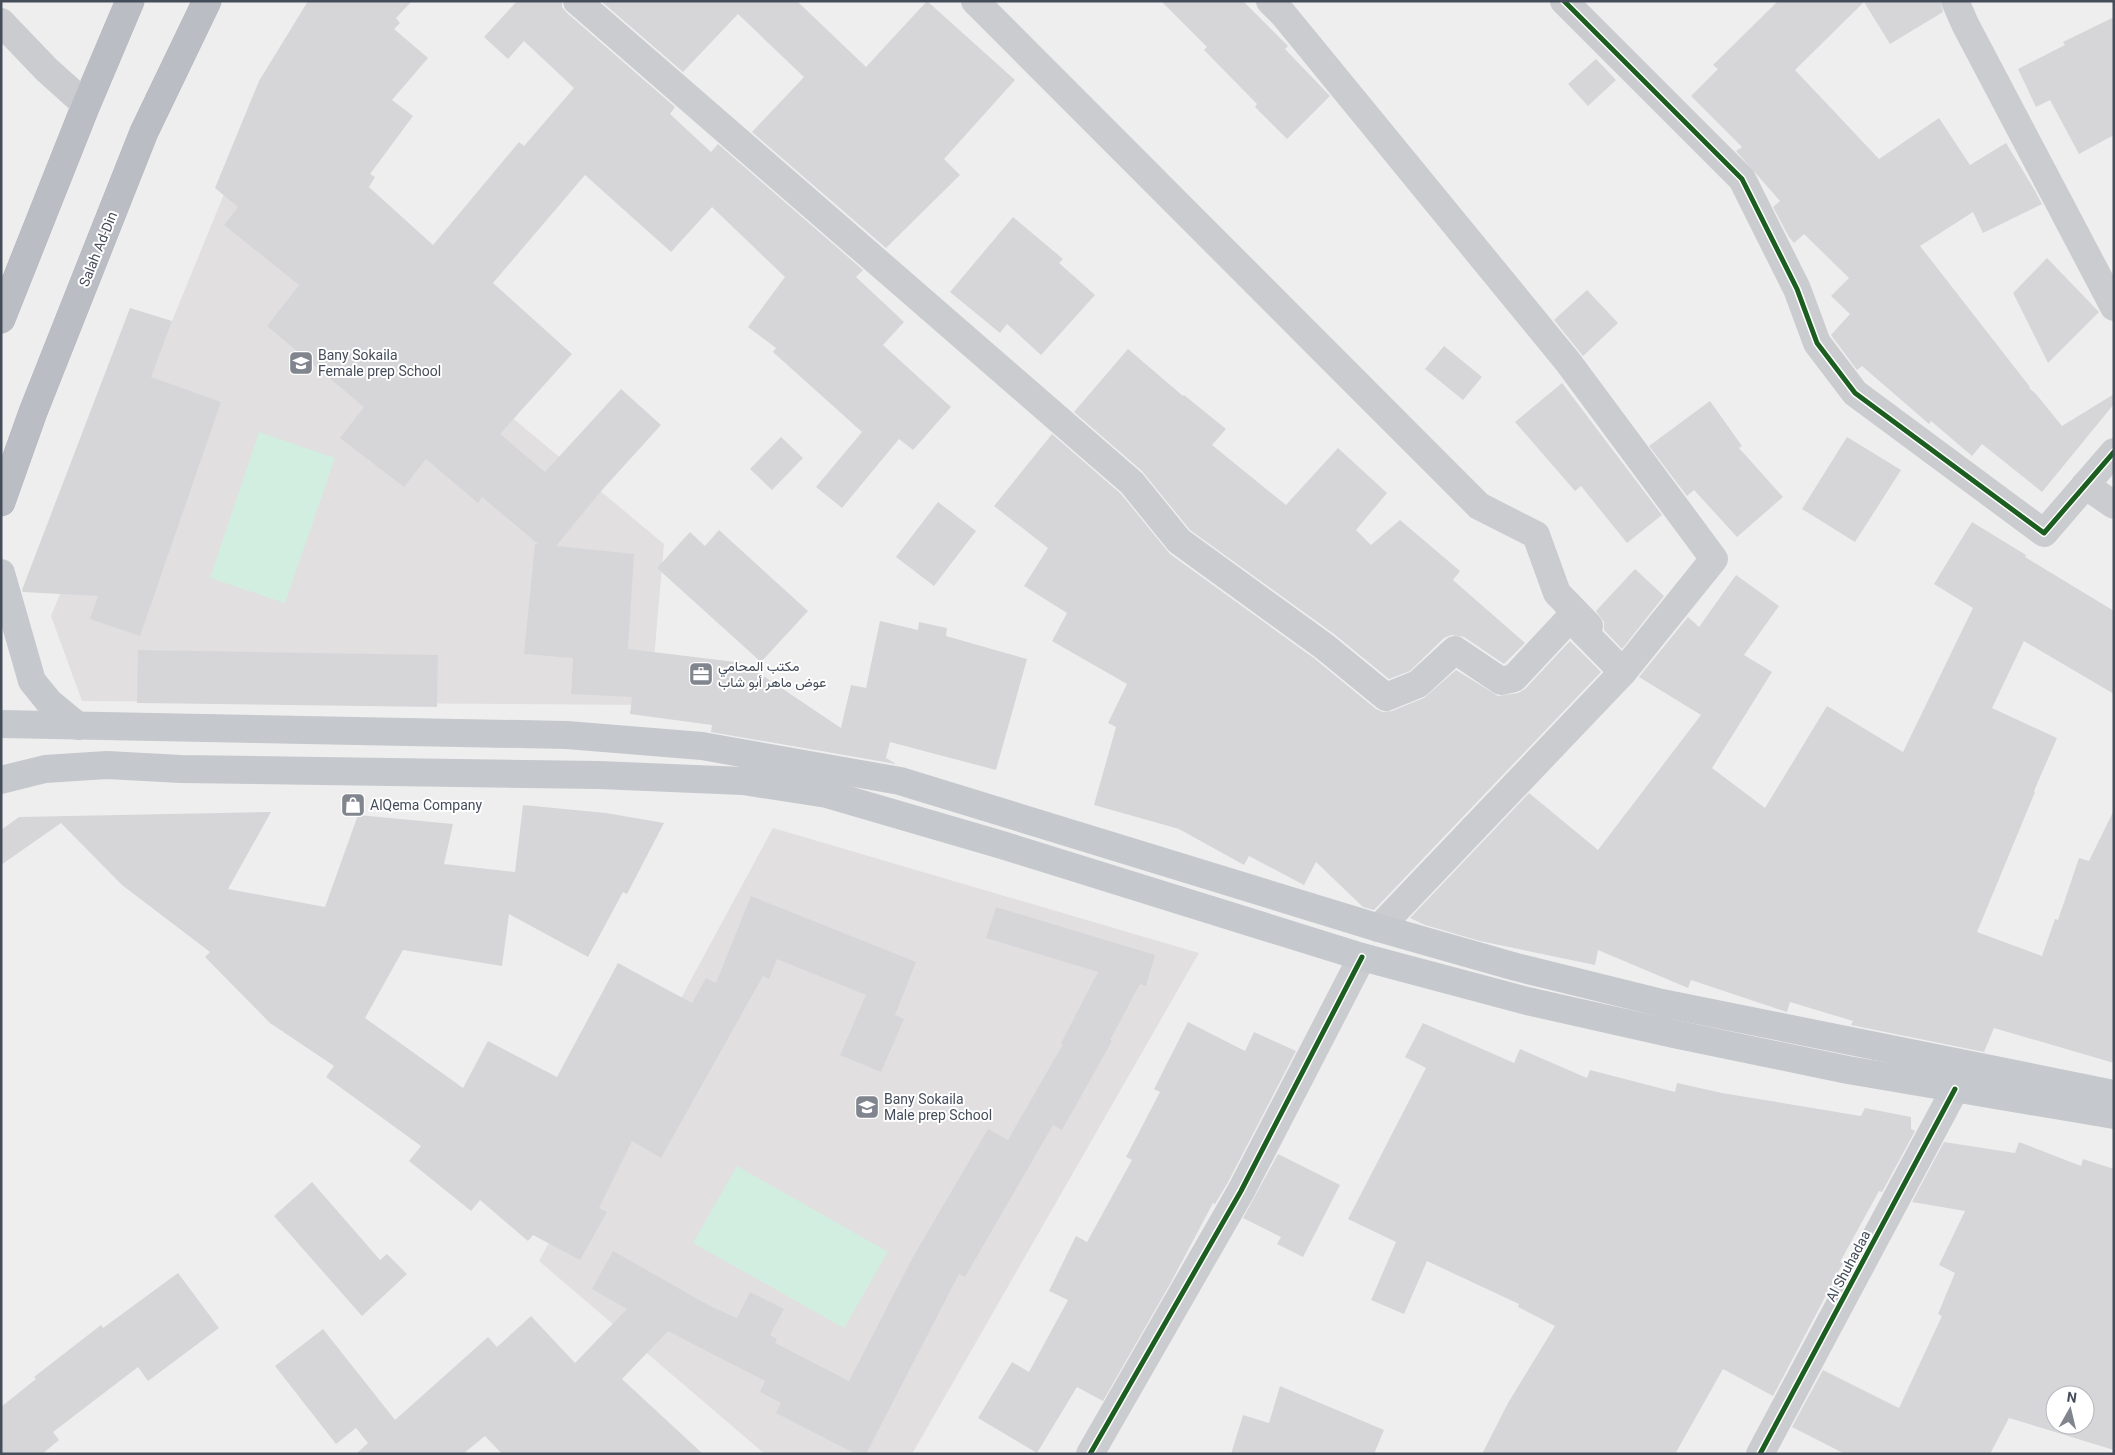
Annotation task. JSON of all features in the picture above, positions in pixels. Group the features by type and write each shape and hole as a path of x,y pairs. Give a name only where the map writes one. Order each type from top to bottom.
{"highway":[{"path":"1,319 86,105 130,1"},
{"name":"Salah Ad-Din","path":"1,502 34,412 144,132 207,1"}],"main road":[{"path":"1,573 32,681 49,702 78,726"},
{"path":"1,724 567,735 702,746 900,781 1379,928 1516,967 1662,1003 2114,1094"},
{"path":"1,780 45,769 107,765 182,769 599,775 743,781 827,794 1002,845 1362,957 1527,1001 1848,1070 2114,1115"}],"street":[{"path":"577,1 1132,483 1178,542 1324,647 1386,697 1418,684 1455,650 1501,681 1514,678 1570,618 1624,668"},
{"path":"975,1 1479,506 1536,535 1557,594 1624,668"},
{"path":"1564,1 1742,179 1797,290 1817,343 1855,393 2044,533 2114,452"},
{"path":"1955,1 2114,307"},
{"path":"1282,6 1568,362 1714,559 1624,668 1379,928"},
{"path":"1,22 47,70 86,105"},
{"path":"2085,484 2114,505"},
{"path":"1090,1454 1241,1191 1362,957"},
{"name":"Al Shuhadaa","path":"1760,1454 1955,1089"}],"shaded area":[{"name":"Bany Sokaila Female prep School","path":"229,182 664,544 650,705 82,701 51,616"},
{"name":"Bany Sokaila Male prep School","path":"773,828 1199,953 912,1454 765,1454 539,1261"}],"green space":[{"path":"259,432 335,458 285,603 210,578"},
{"path":"737,1166 888,1252 844,1328 693,1243"}],"building":[{"path":"308,1 412,1 396,18 400,23 394,29 428,58 392,100 413,116 370,174 375,177 369,187 433,245 519,142 524,146 574,88 524,41 508,59 484,37 517,1 562,1 562,7 567,13 675,107 670,114 711,152 718,144 863,270 856,277 904,322 883,345 951,407 913,450 899,439 842,508 816,487 862,432 773,352 776,348 748,327 785,277 712,207 671,252 585,175 493,283 572,354 500,434 545,472 621,389 661,425 602,490 556,546 634,554 628,649 744,663 841,728 851,685 866,688 880,621 918,630 919,622 947,628 946,636 1027,659 996,770 890,742 886,758 896,764 711,732 712,725 630,714 632,697 571,694 573,658 524,654 535,544 538,544 482,497 478,503 426,459 404,487 340,438 364,407 267,326 299,285 224,225 238,207 215,188 259,81"},
{"path":"601,1 797,1 866,67 927,1 1015,80 944,159 960,175 886,248 752,132 804,77 738,14 683,72"},
{"path":"1161,1 1243,1 1288,46 1285,49 1330,96 1287,139 1255,107 1257,104 1204,50 1207,47"},
{"path":"1778,1 1940,1 1943,12 1890,44 1864,2 1795,70 1879,159 1939,118 1970,165 2006,143 2034,189 2042,204 1983,233 1973,212 1920,246 2029,388 2062,426 2114,394 2114,404 2042,492 1982,444 1972,456 1931,421 1929,424 1862,366 1857,370 1831,335 1850,314 1831,296 1849,278 1804,234 1794,243 1773,207 1780,201 1736,151 1742,147 1691,96 1718,69 1713,65"},
{"path":"2114,17 2114,135 2079,154 2050,100 2036,107 2018,69 2065,45 2063,42"},
{"path":"1596,59 1616,80 1588,106 1568,84"},
{"path":"1013,217 1063,259 1059,263 1095,295 1041,355 1007,324 1000,333 950,292"},
{"path":"2047,258 2099,312 2048,363 2013,293"},
{"path":"1587,290 1618,323 1583,356 1554,320"},
{"path":"130,308 172,321 151,377 221,402 140,636 90,619 98,596 23,592 22,590"},
{"path":"1444,346 1482,377 1463,400 1425,369"},
{"path":"1128,349 1183,396 1226,429 1212,445 1286,505 1338,448 1387,493 1356,530 1371,545 1400,520 1460,571 1453,580 1525,643 1504,664 1464,637 1451,635 1444,638 1410,671 1389,679 1334,634 1190,530 1142,471 1074,412"},
{"path":"1562,383 1662,515 1627,543 1581,486 1575,491 1515,422"},
{"path":"1710,401 1742,446 1739,448 1783,497 1737,537 1694,490 1687,496 1649,446"},
{"path":"1052,434 1121,494 1170,554 1315,659 1376,709 1383,712 1392,711 1424,698 1456,670 1498,696 1518,693 1525,689 1570,641 1601,672 1374,910 1363,907 1316,862 1304,885 1249,856 1244,865 1179,829 1094,805 1116,727 1108,723 1127,684 1052,641 1067,613 1024,586 1048,548 994,506"},
{"path":"781,437 803,458 772,490 750,469"},
{"path":"1847,437 1901,470 1855,542 1802,509"},
{"path":"938,502 976,531 934,586 896,557"},
{"path":"1972,522 2026,555 2025,557 2114,611 2114,694 2024,641 1992,708 2057,738 1977,932 2042,956 2055,919 2058,920 2079,858 2089,861 2114,810 2114,1063 1994,1028 1984,1052 1851,1025 1853,1021 1790,1002 1787,1012 1691,980 1688,988 1598,950 1595,965 1480,941 1425,925 1410,918 1529,793 1598,850 1701,715 1639,677 1688,617 1699,627 1736,575 1779,606 1744,655 1772,672 1712,768 1765,808 1827,706 1903,752 1973,608 1934,584"},
{"path":"719,530 808,611 761,662 657,568 690,532 705,546"},
{"path":"1635,569 1664,596 1622,649 1604,630 1604,622 1596,611"},
{"path":"138,650 438,655 437,707 137,703"},
{"path":"523,805 606,813 664,823 627,894 623,892 588,957 509,914 502,966 403,950 365,1018 463,1088 488,1041 557,1077 618,963 692,1003 706,978 716,983 751,896 916,962 895,1015 904,1019 881,1072 840,1055 866,995 777,959 769,979 763,976 661,1158 632,1141 599,1208 607,1212 580,1260 533,1235 528,1241 480,1200 471,1211 409,1161 421,1146 326,1077 334,1066 270,1023 205,957 210,952 122,885 61,823 1,865 1,830 19,817 271,812 228,889 325,907 358,815 453,824 444,864 515,872"},
{"path":"996,907 1155,955 1146,986 1140,984 1110,1040 1112,1041 1062,1130 1053,1125 965,1277 959,1274 866,1454 856,1454 776,1413 781,1403 760,1392 765,1381 668,1331 622,1379 703,1454 502,1454 485,1436 463,1454 356,1454 368,1443 356,1428 336,1444 275,1366 323,1329 395,1420 488,1337 497,1347 531,1316 575,1363 627,1309 592,1289 613,1251 710,1306 737,1318 750,1292 784,1309 770,1335 777,1339 775,1343 849,1381 913,1257 988,1129 1008,1140 1063,1044 1061,1043 1098,972 986,938"},
{"path":"1188,1022 1245,1051 1254,1032 1296,1051 1227,1184 1215,1204 1213,1203 1170,1284 1103,1401 1077,1387 1037,1453 978,1418 1012,1362 1029,1372 1068,1300 1049,1291 1076,1236 1087,1242 1132,1160 1126,1157 1160,1092 1154,1089"},
{"path":"1423,1023 1514,1063 1520,1049 1587,1078 1590,1070 1675,1092 1677,1083 1722,1093 1861,1116 1865,1108 1911,1117 1911,1129 1915,1131 1882,1192 1879,1191 1840,1262 1843,1263 1773,1396 1723,1369 1675,1454 1482,1454 1508,1403 1555,1326 1518,1307 1519,1304 1427,1261 1404,1314 1371,1300 1396,1242 1348,1219 1426,1068 1405,1057"},
{"path":"1944,1142 2015,1153 2019,1142 2081,1166 2083,1159 2114,1169 2114,1450 2065,1435 2095,1435 2095,1385 2045,1385 2045,1429 2009,1418 1990,1454 1845,1454 1792,1427 1823,1370 1899,1408 1942,1316 1938,1314 1955,1273 1939,1265 1965,1211 1912,1202"},
{"path":"1278,1154 1340,1185 1303,1257 1277,1244 1281,1237 1243,1218"},
{"path":"312,1182 380,1260 387,1254 407,1274 362,1316 274,1216"},
{"path":"178,1273 219,1328 148,1381 138,1367 53,1432 59,1440 42,1454 1,1454 1,1407 36,1379 34,1377 101,1325 103,1328"},
{"path":"1280,1386 1384,1430 1374,1454 1231,1454 1243,1415 1269,1423"}],"cycle path":[{"path":"1564,1 1742,179 1797,289 1817,343 1855,393 2044,533 2114,452"},
{"path":"1090,1454 1241,1191 1362,957"},
{"path":"1760,1454 1955,1089"}],"place":[{"name":"Bany Sokaila Female prep School","path":"301,363"},
{"name":"مكتب المحامي عوض ماهر أبو شاب","path":"701,674"},
{"name":"AlQema Company","path":"353,805"},
{"name":"Bany Sokaila Male prep School","path":"867,1107"}]}
